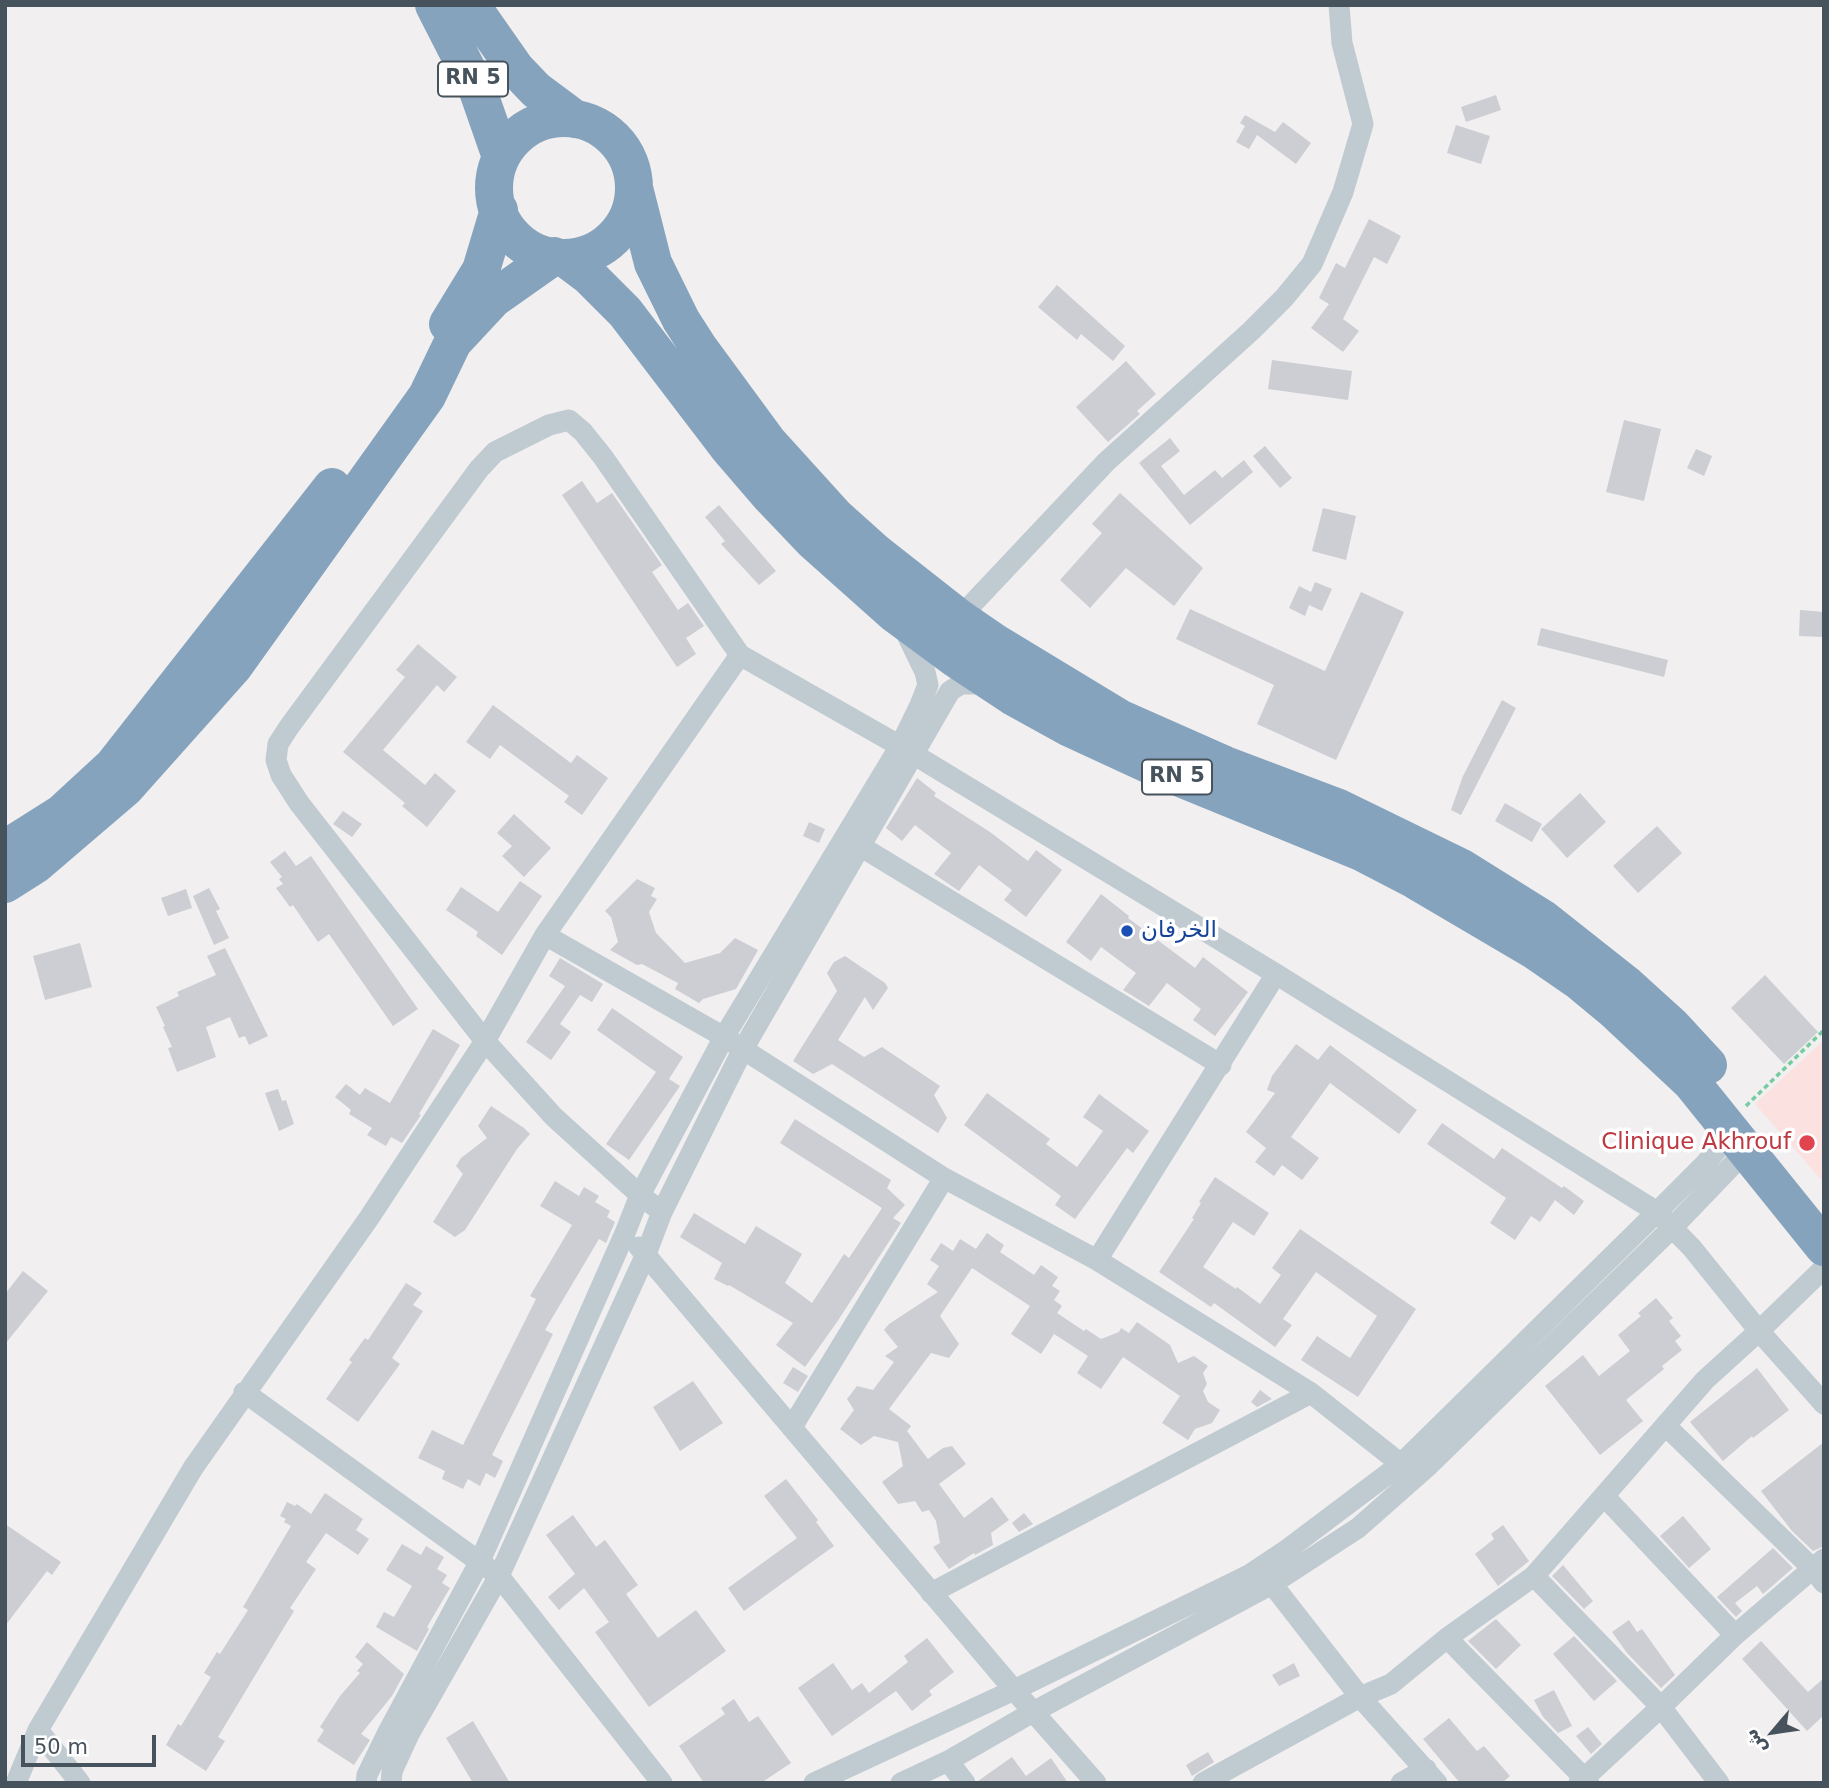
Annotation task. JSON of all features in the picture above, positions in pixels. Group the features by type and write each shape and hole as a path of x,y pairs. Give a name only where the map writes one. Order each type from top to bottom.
{"highway":[{"name":"RN 5","path":"434,5 478,91 501,158"},
{"name":"RN 5","path":"471,5 515,68 536,90 575,119"},
{"path":"554,118 575,119 596,125 614,138 631,166 634,188 627,219 615,236 588,253 559,257 539,253 526,245 505,224 499,210 495,178 501,158 514,139 532,125 554,118"},
{"name":"RN 5","path":"634,188 648,247 663,286 693,339 768,442 836,516 874,552 959,618 1121,719 1213,760 1339,808 1462,868 1542,918 1628,986 1671,1025 1824,1247"},
{"path":"5,849 62,813 113,766 318,505 416,376 432,346 463,301 481,270 499,210"},
{"name":"RN 5","path":"559,257 589,276 625,312 728,447 771,497 812,540 895,614 994,684 1036,710 1120,752 1361,852 1512,937 1579,981 1644,1037 1712,1105 1824,1204"},
{"path":"5,884 35,865 125,788 234,666 427,396 453,342 493,299 559,257"}],"street":[{"path":"959,618 1106,462 1251,331 1284,298 1312,264 1343,192 1363,124 1342,43 1339,5"},
{"path":"662,1212 639,1195 554,1117 485,1041 290,790 276,760 278,744 289,727 478,468 495,452 549,425 569,420 583,432 603,457 740,655 907,750 1276,974 1657,1212 1673,1227 1824,1404"},
{"path":"391,1783 392,1771 409,1734 499,1576 646,1254 662,1212 742,1051 860,846 907,750 928,685 919,657 895,614"},
{"path":"16,1783 38,1730 193,1468 369,1218 485,1041 545,935 740,655"},
{"path":"366,1783 378,1751 480,1561 625,1233 639,1195 724,1037 907,750 950,691 961,684 994,684"},
{"path":"860,846 1222,1065"},
{"path":"545,935 724,1037 944,1178 1097,1260 1311,1393 1401,1464"},
{"path":"1097,1260 1222,1065 1276,974"},
{"path":"814,1783 1014,1690 1248,1575 1288,1549 1401,1464 1741,1130"},
{"path":"901,1783 948,1761 1032,1712 1272,1584 1358,1528 1426,1468 1673,1227 1741,1130"},
{"path":"792,1427 944,1178"},
{"path":"625,1233 646,1254 1032,1712 1096,1783"},
{"path":"1203,1783 1360,1697 1391,1684 1447,1638 1534,1576 1705,1380 1824,1268"},
{"path":"244,1392 499,1576 662,1783"},
{"path":"931,1593 1311,1393"},
{"path":"1447,1638 1584,1781 1735,1635 1820,1570 1666,1426"},
{"path":"1604,1496 1735,1635"},
{"path":"1534,1576 1661,1707 1719,1783"},
{"path":"1272,1584 1360,1697 1431,1776 1401,1783"},
{"path":"38,1730 80,1783"},
{"path":"948,1761 965,1783"}],"path":[{"path":"1741,1130 1824,1030"}],"shaded area":[{"name":"Clinique Akhrouf","path":"1824,1040 1824,1183 1755,1104"}],"building":[{"path":"1496,95 1501,110 1466,122 1461,107"},
{"path":"1245,115 1275,132 1283,122 1311,143 1296,164 1257,135 1249,149 1236,142 1245,126 1240,123"},
{"path":"1456,125 1490,136 1481,164 1447,153"},
{"path":"1369,219 1401,236 1387,264 1374,257 1343,319 1359,331 1343,352 1311,328 1329,304 1319,298 1336,263 1345,268"},
{"path":"1057,285 1125,346 1113,361 1081,334 1077,340 1038,307"},
{"path":"1272,360 1352,371 1348,400 1268,389"},
{"path":"1126,361 1156,394 1137,411 1140,414 1108,442 1076,407"},
{"path":"1624,420 1661,429 1644,501 1606,492"},
{"path":"1170,438 1180,451 1161,466 1184,495 1215,470 1222,478 1244,460 1253,472 1190,525 1139,463"},
{"path":"1265,446 1292,478 1280,488 1253,456"},
{"path":"1696,449 1712,456 1704,476 1687,468"},
{"path":"582,481 597,503 612,493 662,565 652,572 678,610 688,603 704,626 686,638 696,654 677,667 562,495"},
{"path":"1120,493 1203,568 1174,606 1126,568 1090,608 1060,580 1102,533 1092,524"},
{"path":"719,505 776,571 759,585 721,544 725,541 705,517"},
{"path":"1323,508 1356,516 1346,560 1312,551"},
{"path":"1315,582 1332,589 1322,611 1309,605 1305,616 1289,608 1299,586 1311,592"},
{"path":"1361,592 1404,612 1336,760 1257,724 1274,685 1176,639 1190,609 1325,671"},
{"path":"1800,610 1824,612 1824,637 1799,636"},
{"path":"1541,628 1668,660 1664,677 1537,645"},
{"path":"418,644 457,677 444,692 437,685 383,750 425,785 435,773 456,791 427,827 402,806 405,803 343,752 405,677 396,670"},
{"path":"1502,700 1516,708 1461,815 1451,810 1463,776"},
{"path":"493,705 571,763 577,755 608,778 582,815 564,802 569,796 500,745 490,759 466,742"},
{"path":"917,778 936,793 934,796 990,832 1028,861 1036,850 1062,870 1026,917 1004,900 1012,890 979,865 959,891 934,874 951,853 915,825 902,841 886,828"},
{"path":"1580,793 1606,822 1567,858 1541,829"},
{"path":"1505,803 1542,824 1532,842 1495,821"},
{"path":"343,811 362,824 352,837 333,824"},
{"path":"514,814 551,848 524,877 502,856 512,846 497,833"},
{"path":"809,822 825,829 819,843 803,836"},
{"path":"1657,826 1682,853 1638,893 1613,866"},
{"path":"285,851 296,866 311,856 418,1009 393,1026 329,934 318,942 293,905 290,907 276,888 283,884 279,879 282,877 270,862"},
{"path":"637,879 655,888 651,896 657,899 649,912 656,933 685,963 720,953 735,938 758,950 736,989 703,999 699,1003 675,989 678,983 610,950 618,942 611,917 605,911"},
{"path":"520,881 542,896 502,955 476,936 478,932 446,910 461,887 498,912"},
{"path":"209,888 220,909 216,911 229,938 214,945 193,896"},
{"path":"186,889 192,908 168,916 161,898"},
{"path":"1101,894 1129,916 1128,918 1195,968 1203,957 1248,992 1215,1036 1193,1020 1201,1009 1167,983 1149,1006 1123,990 1136,973 1101,947 1091,961 1066,942"},
{"path":"80,943 92,987 45,1000 33,956"},
{"path":"225,948 268,1036 249,1045 245,1036 239,1038 230,1017 206,1027 216,1057 177,1072 168,1048 172,1047 156,1007 179,996 177,992 216,975 207,956"},
{"path":"845,956 885,983 888,988 873,1010 865,997 838,1040 864,1057 882,1047 940,1086 934,1095 947,1118 938,1133 832,1064 813,1074 793,1061 837,991 827,973 834,962"},
{"path":"560,958 603,984 592,1002 580,995 560,1024 571,1032 551,1060 526,1042 565,986 549,976"},
{"path":"1765,975 1818,1032 1784,1064 1731,1008"},
{"path":"612,1008 683,1057 669,1079 680,1086 629,1160 606,1144 656,1072 597,1030"},
{"path":"433,1029 460,1045 402,1143 391,1137 386,1146 367,1135 372,1128 349,1114 351,1110 335,1097 346,1084 360,1095 365,1088 390,1103"},
{"path":"1296,1044 1318,1060 1330,1045 1417,1110 1399,1134 1330,1083 1291,1137 1319,1158 1302,1180 1282,1165 1274,1176 1255,1162 1266,1148 1246,1132 1275,1093 1267,1090 1272,1076"},
{"path":"278,1089 282,1101 286,1100 294,1124 279,1131 265,1093"},
{"path":"987,1093 1050,1139 1046,1144 1077,1167 1103,1131 1083,1117 1099,1094 1149,1131 1133,1153 1127,1148 1075,1219 1055,1205 1061,1196 964,1125"},
{"path":"491,1106 530,1134 517,1149 465,1230 455,1237 433,1222 463,1174 456,1166 461,1158 487,1138 478,1126"},
{"path":"795,1119 891,1180 887,1188 905,1205 893,1218 901,1223 805,1367 776,1345 793,1323 714,1279 722,1263 680,1237 694,1213 745,1244 756,1226 802,1254 785,1283 812,1303 844,1254 849,1258 882,1208 780,1143"},
{"path":"1442,1123 1494,1159 1502,1148 1584,1201 1574,1215 1555,1200 1540,1222 1531,1216 1515,1240 1490,1223 1506,1198 1427,1144"},
{"path":"1215,1177 1269,1213 1254,1236 1233,1222 1203,1267 1236,1289 1237,1287 1260,1304 1281,1275 1272,1268 1300,1229 1416,1309 1358,1397 1301,1360 1317,1336 1350,1358 1377,1316 1316,1272 1283,1319 1292,1325 1275,1347 1214,1303 1211,1307 1159,1272 1194,1219 1192,1218 1201,1203 1199,1202"},
{"path":"555,1181 579,1196 584,1187 599,1196 595,1202 610,1211 607,1217 615,1222 606,1243 599,1239 545,1330 553,1334 492,1455 503,1461 495,1478 486,1473 480,1486 468,1479 463,1489 442,1479 445,1471 418,1458 432,1430 463,1445 536,1299 530,1296 572,1225 540,1206"},
{"path":"987,1233 1004,1245 1000,1252 1034,1275 1041,1265 1058,1277 1052,1286 1060,1291 1054,1300 1062,1306 1057,1313 1084,1331 1086,1329 1101,1339 1119,1332 1121,1328 1129,1333 1137,1322 1170,1345 1178,1363 1194,1356 1208,1366 1203,1373 1207,1384 1203,1391 1208,1402 1220,1410 1212,1423 1195,1429 1188,1440 1162,1423 1180,1396 1123,1357 1101,1389 1077,1373 1088,1356 1054,1334 1041,1354 1011,1334 1030,1306 972,1268 940,1316 959,1344 949,1358 931,1353 889,1409 911,1426 907,1431 928,1459 943,1448 952,1446 966,1464 939,1484 964,1518 992,1497 1009,1520 991,1533 993,1545 949,1569 933,1547 940,1543 936,1521 929,1510 922,1512 915,1501 898,1504 882,1482 903,1466 898,1442 874,1436 861,1445 840,1429 854,1410 847,1399 857,1386 873,1390 894,1362 885,1356 898,1347 884,1330 938,1292 927,1284 939,1266 930,1260 941,1243 953,1251 960,1239 976,1249"},
{"path":"23,1271 48,1291 5,1344 5,1294"},
{"path":"406,1283 422,1293 413,1305 423,1311 392,1358 400,1364 358,1422 326,1399 352,1362 349,1360 365,1338 368,1340"},
{"path":"1656,1298 1673,1318 1669,1321 1681,1336 1675,1341 1682,1350 1662,1366 1664,1369 1626,1400 1643,1421 1600,1455 1545,1386 1583,1355 1599,1376 1630,1351 1618,1335 1641,1316 1638,1313"},
{"path":"793,1367 808,1376 798,1392 783,1383"},
{"path":"1757,1368 1789,1410 1723,1461 1690,1422"},
{"path":"693,1381 723,1423 680,1451 653,1407"},
{"path":"1260,1390 1272,1399 1257,1407 1251,1402"},
{"path":"1824,1442 1824,1546 1813,1551 1792,1531 1761,1491"},
{"path":"786,1479 818,1520 816,1522 834,1546 744,1611 728,1588 797,1538 764,1496"},
{"path":"325,1493 363,1519 356,1530 369,1539 358,1555 326,1533 306,1562 316,1569 290,1608 294,1611 218,1737 225,1741 206,1771 166,1745 211,1677 204,1673 217,1652 220,1654 248,1610 243,1607 291,1526 280,1516 287,1502 295,1506 297,1504 311,1514"},
{"path":"1024,1513 1033,1524 1019,1532 1012,1523"},
{"path":"573,1515 596,1547 605,1540 638,1585 626,1594 658,1638 696,1610 726,1651 649,1707 595,1632 609,1622 584,1588 559,1610 548,1597 575,1574 546,1535"},
{"path":"1683,1516 1711,1549 1689,1568 1660,1536"},
{"path":"5,1524 61,1562 52,1575 47,1571 5,1626"},
{"path":"1503,1525 1529,1561 1498,1586 1475,1554 1494,1539 1491,1534"},
{"path":"402,1544 421,1555 426,1546 444,1557 437,1569 447,1575 442,1583 450,1588 427,1627 429,1629 417,1651 376,1627 384,1612 394,1617 412,1586 386,1570"},
{"path":"1773,1548 1793,1568 1763,1594 1757,1586 1735,1603 1742,1611 1736,1617 1717,1597"},
{"path":"1563,1565 1593,1601 1584,1609 1552,1576"},
{"path":"1496,1619 1521,1645 1496,1669 1468,1641"},
{"path":"1629,1620 1637,1632 1642,1629 1675,1675 1661,1688 1627,1653 1612,1632"},
{"path":"1574,1636 1617,1681 1594,1701 1553,1654"},
{"path":"927,1638 954,1672 929,1691 932,1695 912,1711 896,1691 832,1736 798,1688 833,1663 852,1690 862,1683 869,1693 908,1662 904,1656"},
{"path":"1761,1641 1808,1692 1824,1678 1824,1715 1807,1731 1742,1659"},
{"path":"367,1642 404,1674 392,1696 361,1734 370,1740 354,1765 317,1741 324,1730 320,1727 340,1696 360,1673 357,1671 363,1664 355,1657"},
{"path":"1294,1663 1300,1676 1279,1686 1272,1675"},
{"path":"1554,1690 1572,1726 1558,1733 1543,1717 1534,1700"},
{"path":"734,1699 749,1722 758,1716 791,1763 761,1783 704,1783 679,1746 725,1714 721,1708"},
{"path":"1449,1718 1477,1751 1484,1746 1510,1776 1502,1783 1460,1783 1423,1739"},
{"path":"473,1721 510,1783 473,1783 446,1738"},
{"path":"1588,1727 1602,1744 1591,1754 1576,1736"},
{"path":"1208,1752 1214,1762 1192,1776 1186,1765"},
{"path":"1012,1757 1026,1776 1051,1758 1068,1783 978,1783"}],"place":[{"name":"الخرفان","path":"1127,931"},
{"name":"Clinique Akhrouf","path":"1807,1143"}]}
